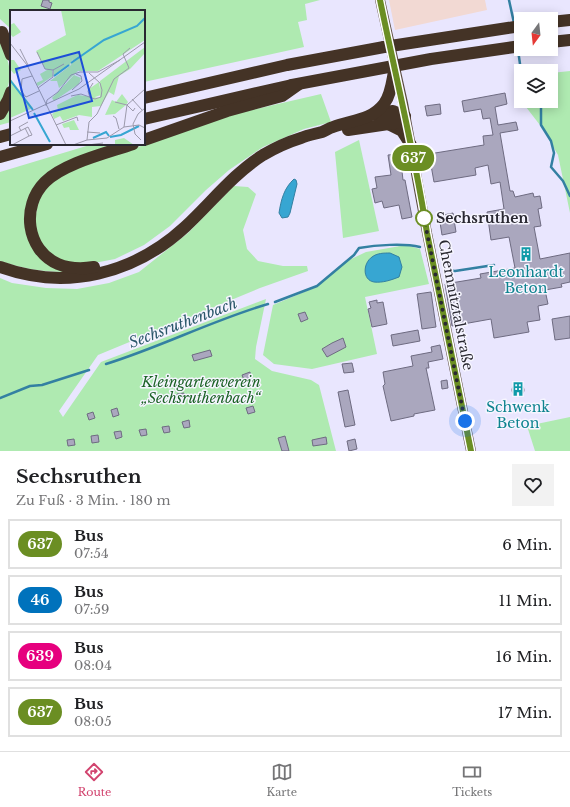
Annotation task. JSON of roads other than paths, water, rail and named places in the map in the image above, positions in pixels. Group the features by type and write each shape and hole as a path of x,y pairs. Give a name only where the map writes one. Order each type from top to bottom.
{"highway":[{"path":"558,21 570,20"},
{"path":"145,98 287,66 392,46 514,27"},
{"path":"4,34 10,52"},
{"path":"558,41 570,40"},
{"path":"145,119 294,86 431,59 514,47"},
{"path":"374,114 390,94 395,66"},
{"path":"145,140 227,111 282,96 294,86"},
{"path":"145,92 161,94"},
{"path":"0,114 10,95"},
{"path":"0,267 21,274 52,278 74,277 100,273 129,264 151,253 172,238 232,179 274,149 289,142 374,114 393,111 405,116"},
{"path":"321,132 334,133 395,123 405,116"},
{"path":"388,124 402,131 411,145"},
{"path":"0,137 10,134"},
{"path":"0,157 43,145"},
{"path":"129,264 110,263 83,269 57,264 49,259 38,246 31,232 29,220 31,204 36,193 50,178 78,163 131,145"}],"main road":[{"name":"Chemnitztalstraße","path":"380,0 411,145 427,233 471,451"}],"water":[{"path":"294,179 296,180 297,184 290,213 288,217 282,218 279,213 282,199 285,190"},
{"path":"390,253 399,257 402,267 399,277 381,282 370,281 367,278 365,271 369,260 376,255"}],"waterway":[{"path":"509,0 514,23"},
{"path":"519,56 520,64"},
{"path":"541,108 541,125 551,141 554,153 551,167 563,181 570,196"},
{"name":"Sechsruthenbach","path":"275,302 317,286 354,255 359,248 390,245 420,247"},
{"name":"Sechsruthenbach","path":"447,270 455,271 494,265"},
{"name":"Sechsruthenbach","path":"106,364 147,350 248,310 268,304"},
{"name":"Sechsruthenbach","path":"0,398 30,386 42,385 89,370"}],"place":[{"name":"Sechsruthen","path":"424,218"},
{"name":"Leonhardt Beton","path":"526,254"},
{"name":"Schwenk Beton","path":"518,389"}],"park label":[{"name":"Kleingartenverein „Sechsruthenbach“","path":"201,390"}]}
